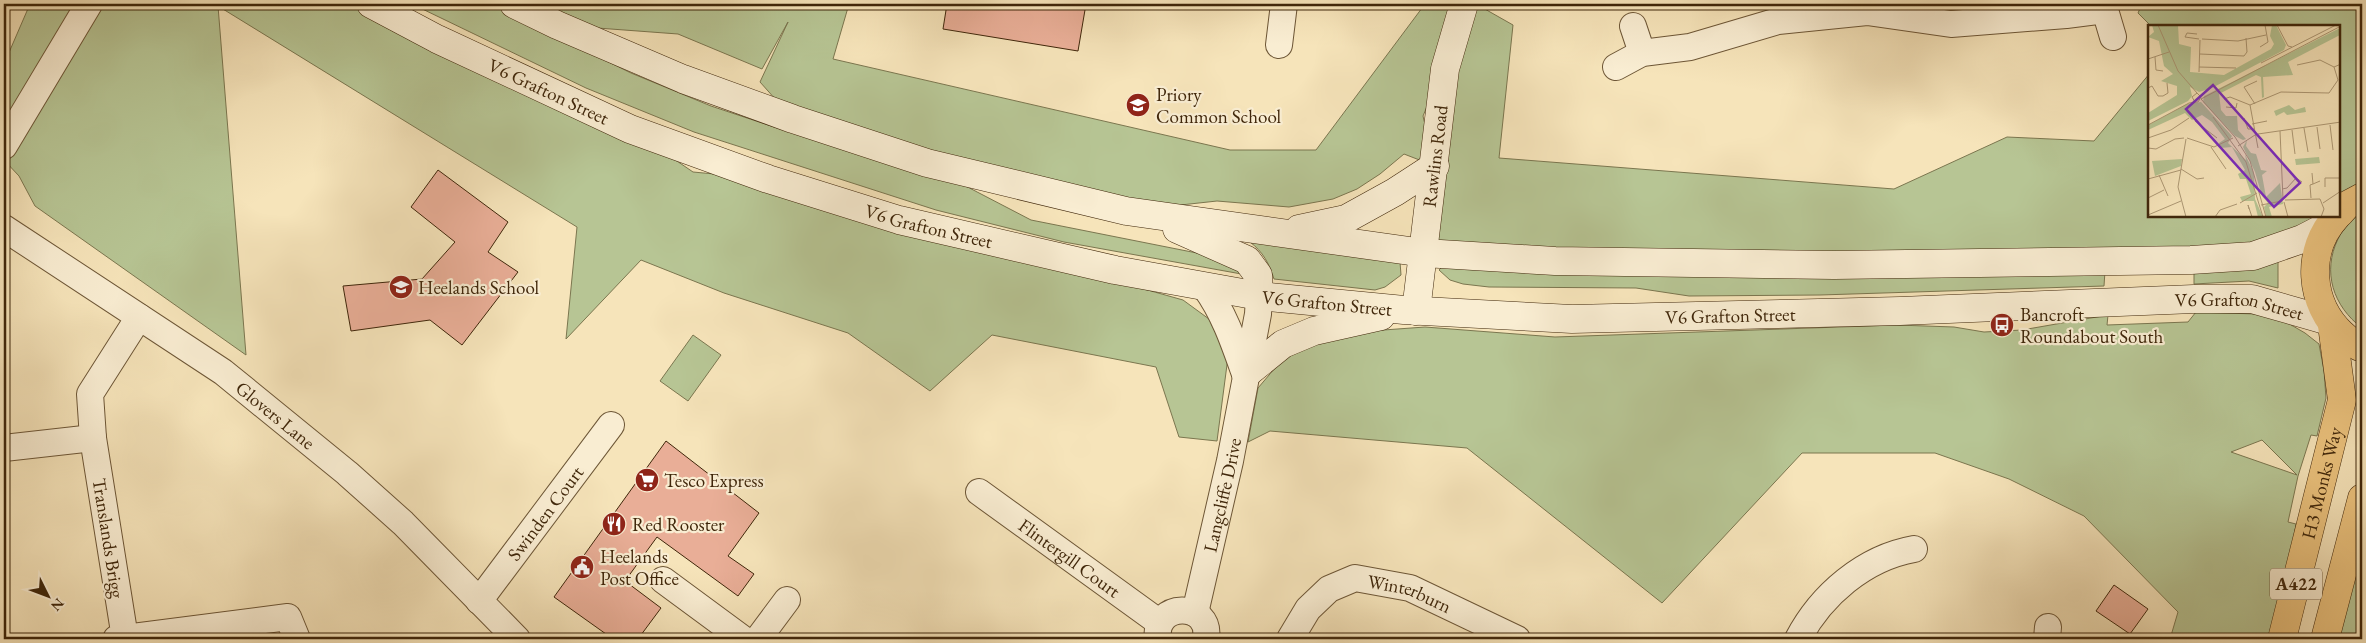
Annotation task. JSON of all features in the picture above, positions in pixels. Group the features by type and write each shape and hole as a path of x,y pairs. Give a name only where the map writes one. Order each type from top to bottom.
{"main road":[{"name":"A422","path":"2339,218 2318,248 2314,273 2318,298 2331,323 2355,346 2362,348"},
{"name":"H3 Monks Way","path":"2282,639 2342,400 2338,356 2331,323"},
{"name":"A422","path":"2326,639 2362,498"}],"street":[{"path":"4,146 90,4"},
{"name":"V6 Grafton Street","path":"371,4 438,39 630,129 768,179 899,220 1116,270 1259,296 1410,311 1572,319 1718,317 2194,299 2252,299 2331,323"},
{"path":"514,4 556,25 683,79 793,119 927,163 1126,211 1424,253 1555,261 1834,265 2191,260 2253,256 2302,239 2332,218"},
{"path":"1279,46 1284,4"},
{"name":"Rawlins Road","path":"1410,311 1424,253 1445,69 1464,4"},
{"path":"1616,67 1642,53 1690,47 1778,21 1867,8 1951,24 2066,15 2105,7 2113,37"},
{"path":"1633,26 1642,53"},
{"path":"1279,233 1346,219 1395,192 1435,166"},
{"path":"1126,211 1199,237 1247,260 1258,275 1259,296"},
{"name":"Glovers Lane","path":"4,228 223,372 347,473 444,562 478,601 518,639"},
{"path":"1205,287 1217,304 1227,324 1246,374 1283,344 1314,331 1410,311"},
{"name":"Langcliffe Drive","path":"1195,614 1230,461 1258,314 1259,296"},
{"name":"Translands Brigg","path":"139,317 90,394 93,438 120,638 288,618 297,639"},
{"name":"Swinden Court","path":"478,601 611,425"},
{"path":"4,448 93,438"},
{"name":"Flintergill Court","path":"979,492 1160,631"},
{"path":"1798,639 1806,623 1845,579 1895,553 1914,549"},
{"name":"Winterburn","path":"1290,639 1308,609 1329,590 1355,578 1410,588 1517,639"},
{"path":"663,580 743,639"},
{"path":"758,639 787,600"},
{"path":"1160,631 1174,611 1181,610 1195,614 1205,626 1206,639"}],"green space":[{"path":"30,4 371,4 630,129 693,172 768,179 899,220 1183,300 1209,319 1228,357 1217,441 1179,437 1156,367 992,335 930,391 848,333 724,293 641,260 566,339 577,227 218,6 246,355 35,206 19,176 4,160 4,64"},
{"path":"412,4 492,4 631,73 711,106 774,127 956,181 1031,220 1222,258 1247,275 1064,242 936,210 694,132 586,88"},
{"path":"514,4 849,4 833,59 1230,150 1316,150 1425,4 1476,4 1513,25 1499,158 1894,189 2007,137 2094,141 2148,75 2148,218 2333,218 2253,256 1424,253 1435,166 1404,154 1380,174 1357,189 1333,199 1289,207 1217,201 1126,211 793,119 760,82 788,22 762,69 678,34 557,25","holes":["1453,45 1434,164 1423,116"]},
{"path":"2142,4 2362,4 2362,189 2341,212 2341,25 2150,25 2138,13"},
{"path":"2362,214 2362,328 2352,319 2337,299 2333,288 2331,264 2333,251 2342,231"},
{"path":"1250,242 1400,262 1401,275 1385,287 1375,290 1274,279 1265,258"},
{"path":"2278,259 2278,288 2249,281 2194,284 2194,269"},
{"path":"1444,265 2105,271 2104,286 1820,295 1689,296 1636,288 1489,287 1463,284 1450,280 1439,270"},
{"path":"2196,312 2256,314 2286,322 2319,344 2326,398 2317,436 2311,435 2298,476 2288,522 2296,524 2278,639 2170,639 2178,612 2084,516 2009,479 1935,453 1802,453 1662,603 1467,448 1270,431 1248,442 1258,388 1281,361 1321,340 1356,332 1425,327 1555,337 1897,325 1954,327 1984,332 2022,330 2108,315 2107,325 2188,322","holes":["2262,440 2297,475 2231,452"]},
{"path":"693,335 721,355 688,401 660,381"},
{"path":"2362,556 2362,639 2325,639 2334,606"}],"building":[{"path":"947,4 1086,4 1078,51 943,29"},
{"path":"438,170 508,222 488,252 518,272 462,345 430,320 351,331 343,286 422,279 455,242 411,207"},
{"path":"666,441 759,513 728,556 754,574 738,596 657,537 625,581 661,608 638,639 613,639 554,597"},
{"path":"2114,585 2148,609 2130,634 2096,611"}],"place":[{"name":"Priory Common School","path":"1138,105"},
{"name":"Heelands School","path":"401,287"},
{"name":"Bancroft Roundabout South","path":"2002,325"},
{"name":"Tesco Express","path":"647,480"},
{"name":"Red Rooster","path":"614,524"},
{"name":"Heelands Post Office","path":"582,567"}]}
